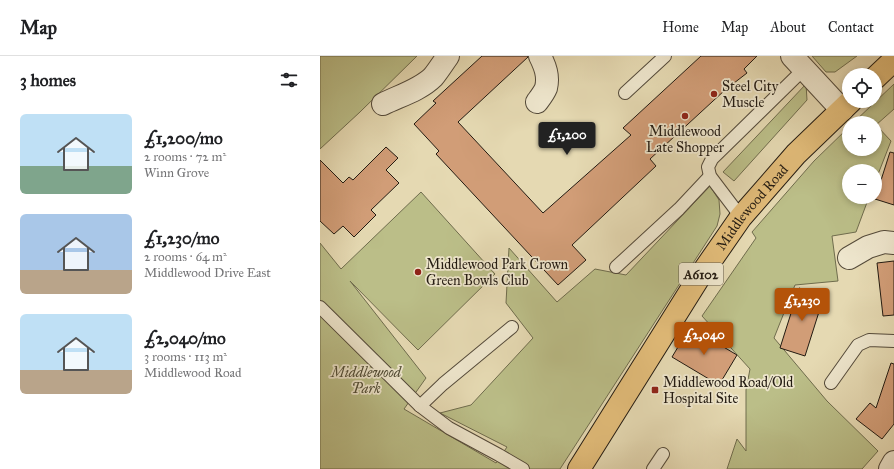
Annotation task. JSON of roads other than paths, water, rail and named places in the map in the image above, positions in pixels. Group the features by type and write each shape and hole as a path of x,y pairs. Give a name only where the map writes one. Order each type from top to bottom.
{"main road":[{"path":"882,71 894,60"},
{"name":"Middlewood Road","path":"579,469 698,279 741,218 796,154 843,108"}],"street":[{"path":"383,104 420,86 432,77 448,56"},
{"path":"538,102 546,89 547,79 546,68 540,56"},
{"path":"798,62 842,101"},
{"path":"849,258 868,247 884,242 894,243"},
{"path":"890,469 894,462"}],"lane":[{"path":"625,93 665,56"},
{"path":"741,218 710,176 708,168 712,159 798,62"},
{"path":"616,268 679,209 710,176"},
{"path":"320,308 420,406 449,428 523,469"},
{"path":"420,406 443,384 512,327"},
{"path":"831,384 858,345 869,340 894,341"},
{"path":"653,469 663,454"}],"place":[{"name":"Steel City Muscle","path":"714,94"},
{"name":"Middlewood Late Shopper","path":"685,116"},
{"name":"Middlewood Park Crown Green Bowls Club","path":"418,272"},
{"name":"Middlewood Road/Old Hospital Site","path":"655,390"}],"park label":[{"name":"Middlewood Park","path":"366,380"}]}
